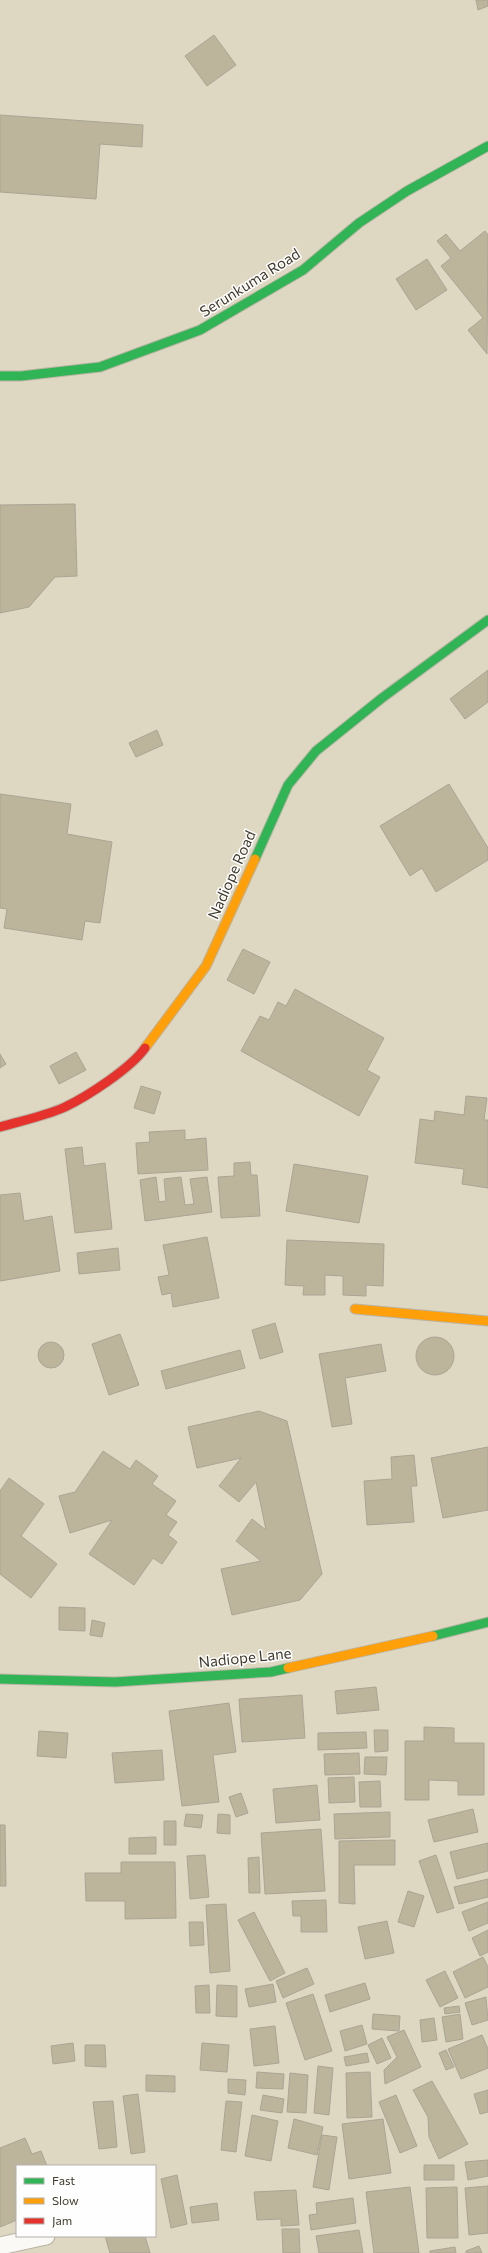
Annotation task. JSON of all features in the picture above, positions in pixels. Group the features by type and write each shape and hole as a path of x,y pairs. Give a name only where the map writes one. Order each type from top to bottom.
{"street":[{"name":"Serunkuma Road","path":"0,376 21,376 100,367 200,330 303,270 359,223 407,191 488,146"},
{"name":"Nadiope Road","path":"0,1126 65,1107 108,1081 140,1055 206,966 288,785 316,751 382,698 488,620"},
{"path":"355,1309 488,1321"},
{"name":"Nadiope Lane","path":"0,1679 115,1682 271,1672 384,1648 488,1622"}],"lane":[{"path":"0,2246 41,2237"}],"building":[{"path":"476,0 488,0 488,6 478,10"},
{"path":"214,35 236,65 207,86 185,56"},
{"path":"0,115 143,125 142,147 100,144 96,199 0,192"},
{"path":"485,231 488,235 487,354 468,330 483,318 441,266 451,258 437,241 446,234 460,251"},
{"path":"427,259 447,290 416,310 396,279"},
{"path":"75,504 77,576 55,577 29,607 0,613 0,505"},
{"path":"488,670 488,702 465,719 450,699"},
{"path":"157,730 163,745 136,757 129,743"},
{"path":"449,784 488,848 488,860 436,892 422,868 410,876 380,826"},
{"path":"0,794 71,804 67,834 112,842 100,923 85,921 82,940 4,928 7,909 0,908"},
{"path":"243,949 270,962 254,994 227,980"},
{"path":"295,989 384,1038 367,1070 380,1077 359,1116 241,1051 260,1016 269,1020 278,1002 286,1006"},
{"path":"76,1052 86,1070 59,1084 50,1066"},
{"path":"0,1054 6,1064 0,1068"},
{"path":"141,1086 161,1092 154,1114 134,1108"},
{"path":"466,1096 487,1098 484,1120 488,1120 488,1188 462,1184 464,1169 415,1163 420,1119 434,1121 435,1111 464,1115"},
{"path":"185,1130 185,1140 206,1138 208,1170 138,1174 136,1143 150,1142 149,1132"},
{"path":"82,1147 84,1166 105,1163 112,1229 75,1233 65,1149"},
{"path":"250,1162 251,1175 257,1175 260,1216 221,1218 218,1177 234,1176 234,1163"},
{"path":"294,1164 368,1176 359,1223 286,1211"},
{"path":"156,1177 159,1202 166,1201 164,1179 181,1177 185,1205 194,1204 190,1179 207,1177 212,1212 145,1221 140,1180"},
{"path":"20,1193 24,1221 52,1216 60,1271 0,1281 0,1195"},
{"path":"207,1237 219,1298 173,1307 171,1293 162,1295 158,1277 169,1275 163,1245"},
{"path":"287,1240 384,1244 383,1286 366,1285 366,1296 343,1295 343,1276 325,1275 325,1295 303,1295 304,1286 285,1285"},
{"path":"118,1248 120,1270 79,1274 77,1253"},
{"path":"275,1323 283,1352 260,1359 252,1330"},
{"path":"120,1334 139,1385 109,1395 92,1344"},
{"path":"435,1337 445,1340 451,1346 454,1356 451,1366 445,1372 435,1375 425,1372 419,1366 416,1356 419,1346 425,1340"},
{"path":"51,1342 60,1346 64,1355 60,1364 51,1368 42,1364 38,1355 42,1346"},
{"path":"381,1344 386,1371 345,1378 352,1424 332,1427 319,1354"},
{"path":"240,1350 245,1368 166,1389 161,1371"},
{"path":"259,1411 287,1421 322,1574 300,1600 232,1615 221,1569 261,1561 236,1541 252,1519 266,1530 256,1482 239,1502 219,1486 241,1458 197,1468 188,1427"},
{"path":"488,1447 488,1510 443,1518 431,1458"},
{"path":"103,1451 130,1469 136,1460 158,1476 152,1484 176,1501 166,1515 177,1522 168,1535 177,1542 162,1564 153,1558 134,1585 89,1554 112,1520 70,1533 59,1496 75,1492"},
{"path":"414,1455 417,1486 411,1486 414,1522 367,1525 364,1481 392,1479 391,1457"},
{"path":"9,1478 44,1504 21,1536 57,1564 31,1598 0,1574 0,1491"},
{"path":"59,1607 85,1608 85,1631 59,1630"},
{"path":"92,1620 105,1623 102,1637 90,1635"},
{"path":"376,1687 379,1710 337,1714 335,1691"},
{"path":"302,1695 305,1738 242,1742 239,1699"},
{"path":"229,1703 236,1752 213,1755 219,1802 182,1806 169,1711"},
{"path":"424,1727 454,1728 454,1743 484,1743 484,1795 458,1795 458,1781 429,1780 429,1800 405,1800 405,1741 424,1741"},
{"path":"374,1730 388,1730 388,1751 375,1752"},
{"path":"39,1731 68,1733 66,1758 37,1756"},
{"path":"366,1732 367,1748 318,1750 318,1733"},
{"path":"162,1750 164,1780 115,1783 112,1753"},
{"path":"359,1753 360,1774 325,1775 324,1754"},
{"path":"365,1757 387,1757 386,1775 364,1774"},
{"path":"354,1777 355,1802 329,1803 328,1778"},
{"path":"380,1781 381,1807 360,1807 359,1782"},
{"path":"317,1785 320,1820 276,1823 273,1789"},
{"path":"241,1793 248,1813 236,1817 229,1797"},
{"path":"473,1809 478,1832 434,1842 428,1820"},
{"path":"390,1812 390,1837 335,1839 334,1814"},
{"path":"186,1814 203,1815 201,1828 184,1826"},
{"path":"218,1814 230,1815 230,1834 217,1833"},
{"path":"164,1821 176,1821 176,1845 164,1845"},
{"path":"0,1825 5,1825 6,1886 0,1886"},
{"path":"321,1829 325,1891 265,1894 261,1833"},
{"path":"156,1837 156,1854 129,1854 129,1838"},
{"path":"395,1840 395,1865 354,1865 355,1904 339,1903 339,1841"},
{"path":"488,1843 488,1871 457,1879 450,1852"},
{"path":"205,1855 209,1897 190,1899 187,1856"},
{"path":"436,1855 454,1908 437,1913 419,1861"},
{"path":"259,1857 260,1893 249,1893 248,1858"},
{"path":"121,1862 175,1862 176,1918 125,1919 125,1901 86,1901 85,1873 121,1873"},
{"path":"488,1879 488,1897 459,1904 454,1887"},
{"path":"408,1891 424,1896 414,1927 398,1922"},
{"path":"326,1900 327,1932 301,1932 301,1916 293,1916 292,1901"},
{"path":"488,1902 488,1923 469,1931 462,1912"},
{"path":"226,1904 230,1971 210,1973 206,1905"},
{"path":"254,1912 285,1973 270,1981 238,1920"},
{"path":"387,1921 394,1953 365,1959 358,1927"},
{"path":"189,1922 203,1922 204,1945 190,1946"},
{"path":"488,1930 488,1952 480,1956 472,1938"},
{"path":"483,1957 488,1967 488,1987 465,1998 453,1972"},
{"path":"307,1968 314,1984 283,1998 276,1981"},
{"path":"445,1971 458,1998 440,2007 426,1980"},
{"path":"365,1983 370,1999 330,2012 325,1995"},
{"path":"273,1984 276,2002 249,2007 245,1989"},
{"path":"209,1985 210,2013 196,2013 195,1986"},
{"path":"217,1985 237,1986 237,2017 216,2016"},
{"path":"313,1994 332,2051 305,2060 286,2003"},
{"path":"486,1997 488,2020 472,2025 465,2003"},
{"path":"459,2006 460,2012 445,2014 444,2008"},
{"path":"373,2014 400,2016 399,2031 372,2029"},
{"path":"460,2014 463,2039 446,2042 442,2017"},
{"path":"434,2018 437,2040 422,2042 420,2020"},
{"path":"362,2025 367,2044 345,2051 340,2031"},
{"path":"275,2026 279,2063 254,2066 250,2029"},
{"path":"404,2030 421,2067 385,2084 384,2070 397,2057 387,2037"},
{"path":"482,2035 488,2049 488,2068 461,2079 448,2049"},
{"path":"382,2038 391,2058 377,2064 368,2045"},
{"path":"73,2043 75,2061 53,2064 51,2046"},
{"path":"202,2043 229,2045 227,2072 200,2070"},
{"path":"85,2045 105,2045 106,2067 85,2066"},
{"path":"446,2050 454,2067 446,2070 439,2053"},
{"path":"367,2053 369,2062 346,2066 344,2057"},
{"path":"318,2066 333,2068 329,2115 314,2113"},
{"path":"257,2072 284,2074 283,2089 256,2088"},
{"path":"370,2072 372,2117 347,2118 346,2073"},
{"path":"290,2073 308,2075 306,2113 287,2112"},
{"path":"146,2075 175,2076 175,2092 146,2091"},
{"path":"228,2079 246,2080 245,2095 228,2093"},
{"path":"432,2081 468,2144 439,2159 429,2137 428,2117 413,2090"},
{"path":"488,2090 488,2112 480,2114 474,2094"},
{"path":"138,2094 145,2152 131,2154 123,2096"},
{"path":"263,2095 284,2099 282,2113 260,2110"},
{"path":"396,2095 417,2146 400,2153 379,2102"},
{"path":"113,2101 117,2147 99,2149 93,2102"},
{"path":"226,2101 242,2102 236,2152 221,2150"},
{"path":"252,2115 278,2121 271,2161 245,2156"},
{"path":"294,2119 323,2127 317,2155 288,2148"},
{"path":"383,2119 391,2173 349,2179 342,2124"},
{"path":"322,2135 337,2137 329,2190 313,2187"},
{"path":"25,2138 32,2154 41,2151 47,2165 16,2165 16,2220 0,2227 0,2148"},
{"path":"488,2160 488,2176 468,2180 465,2162"},
{"path":"424,2165 454,2165 454,2180 424,2180"},
{"path":"177,2175 187,2224 171,2228 161,2179"},
{"path":"488,2186 488,2233 469,2235 465,2188"},
{"path":"410,2187 419,2253 374,2253 366,2192"},
{"path":"457,2187 458,2238 427,2238 426,2188"},
{"path":"296,2190 299,2225 281,2226 281,2219 257,2220 254,2192"},
{"path":"353,2198 356,2223 311,2230 309,2215 317,2214 316,2203"},
{"path":"217,2203 219,2220 192,2223 190,2207"},
{"path":"282,2229 299,2229 300,2253 283,2253"},
{"path":"359,2230 363,2253 319,2253 316,2236"},
{"path":"105,2237 145,2237 150,2253 110,2253"},
{"path":"479,2246 482,2253 466,2253 466,2251"},
{"path":"455,2247 456,2253 430,2253 430,2251"}],"traffic: fast":[{"path":"0,376 21,376 100,367 200,330 303,270 359,223 407,191 488,146"},
{"path":"255,859 288,785 316,751 382,698 488,620"},
{"path":"433,1636 488,1622"},
{"path":"0,1679 115,1682 271,1672 288,1668"}],"traffic: slow":[{"path":"145,1048 206,966 255,859"},
{"path":"355,1309 488,1321"},
{"path":"288,1668 433,1636"}],"traffic: jam":[{"path":"0,1127 65,1107 97,1089 120,1073 145,1048"}]}
